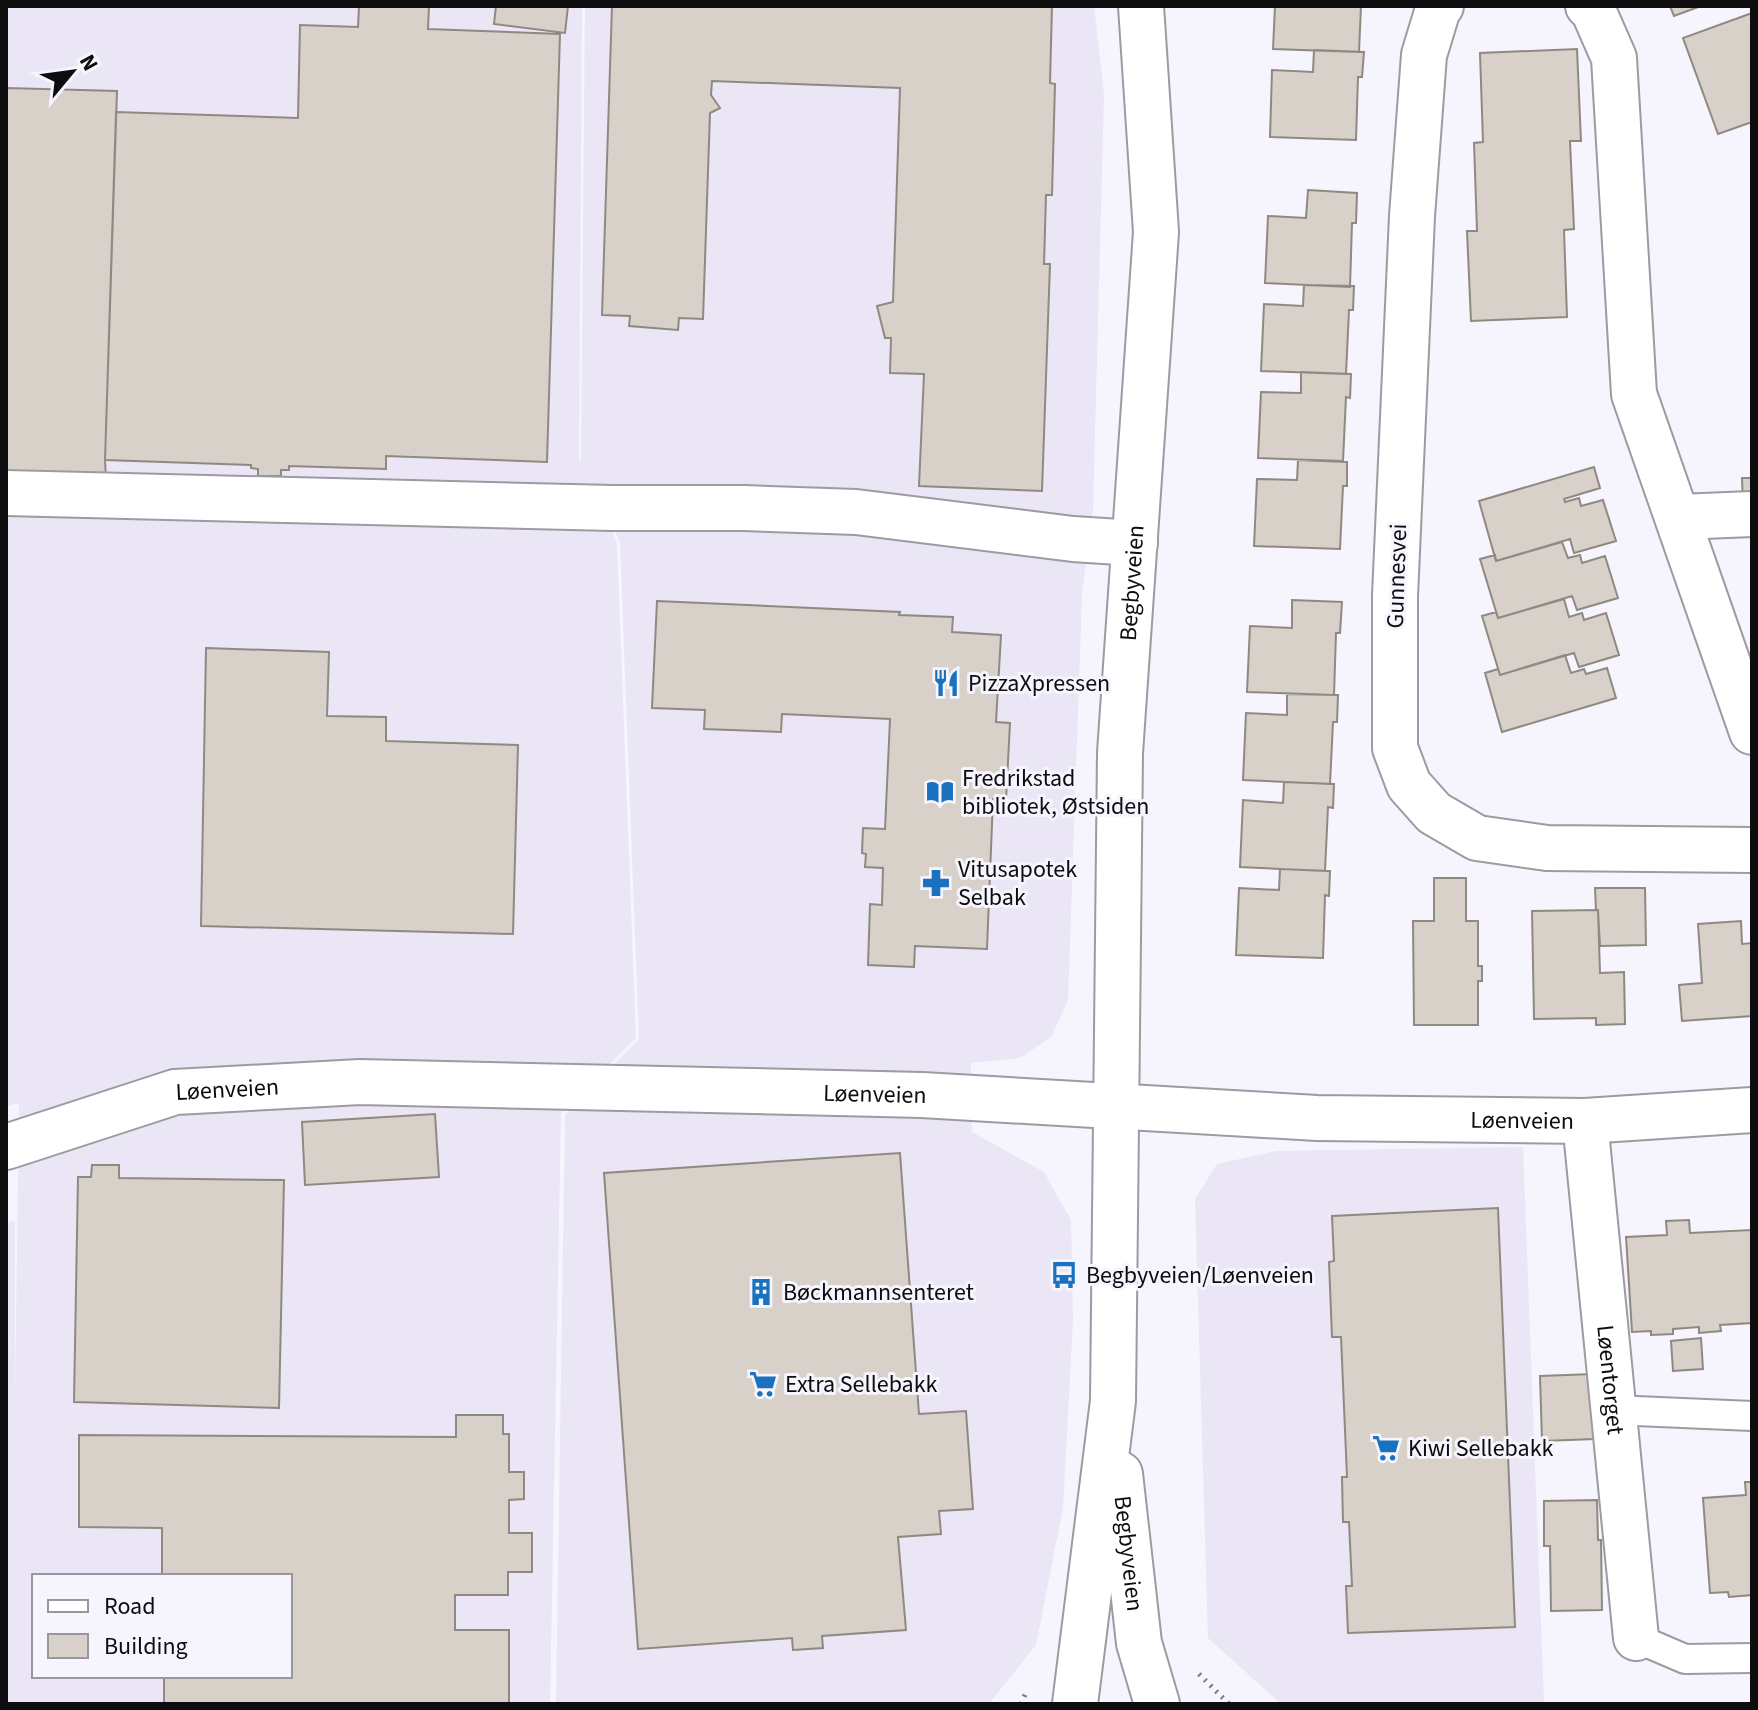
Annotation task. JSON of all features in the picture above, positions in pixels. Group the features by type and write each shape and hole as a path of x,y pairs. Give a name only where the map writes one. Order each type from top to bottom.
{"street":[{"name":"Begbyveien","path":"1141,6 1156,232 1120,753 1113,1401 1139,1643 1157,1704"},
{"name":"Gunnesvei","path":"1441,6 1424,55 1412,216 1395,596 1395,748 1409,785 1434,813 1477,838 1547,848 1752,850"},
{"path":"1588,6 1593,10 1614,58 1634,394 1752,732"},
{"path":"6,493 856,512 1073,539 1135,543"},
{"path":"1678,517 1752,514"},
{"name":"Løenveien","path":"6,1147 175,1092 360,1082 922,1095 1317,1118 1585,1121 1752,1110"},
{"name":"Løentorget","path":"1585,1121 1636,1638"},
{"name":"Begbyveien","path":"1075,1704 1113,1401"}],"lane":[{"path":"1613,1410 1752,1416"},
{"path":"1636,1638 1685,1659 1752,1658"}],"shaded area":[{"path":"6,6 582,6 581,461 585,6 1094,6 1104,95 1093,508 1082,594 1068,1000 1051,1037 1020,1058 971,1063 972,1132 1044,1172 1071,1220 1073,1320 1063,1508 1036,1645 989,1704 556,1704 565,1115 639,1039 620,542 592,484 617,544 636,1038 561,1112 550,1704 6,1704 6,1222 15,1221 15,1403 19,1103 6,1106"},
{"path":"1523,1147 1544,1704 1281,1704 1208,1638 1195,1199 1217,1164 1277,1151"}],"building":[{"path":"359,6 429,6 428,29 560,34 547,462 386,456 386,469 289,466 289,470 281,470 281,476 258,476 258,469 251,468 251,465 105,460 116,112 298,118 300,25 358,27"},
{"path":"496,6 568,6 565,33 494,24"},
{"path":"612,6 1052,6 1050,83 1055,84 1052,195 1046,195 1044,264 1050,264 1042,491 919,486 924,374 890,373 891,338 885,338 877,306 893,302 900,88 712,81 711,95 720,108 710,113 703,319 679,318 678,330 629,326 630,316 602,315"},
{"path":"1275,6 1361,6 1359,52 1273,49"},
{"path":"1670,6 1701,6 1674,16"},
{"path":"1752,13 1752,122 1718,134 1683,38"},
{"path":"1577,49 1581,141 1570,141 1574,229 1564,230 1567,317 1471,321 1467,231 1477,231 1474,143 1483,142 1480,53"},
{"path":"1314,50 1364,52 1362,77 1358,77 1356,140 1270,137 1272,70 1313,72"},
{"path":"6,88 117,91 106,480 6,477"},
{"path":"1308,190 1357,193 1356,223 1352,223 1350,287 1265,283 1268,216 1306,218"},
{"path":"1304,285 1354,286 1353,310 1349,310 1346,374 1261,371 1264,304 1303,306"},
{"path":"1301,372 1351,374 1350,398 1346,397 1343,461 1258,458 1261,392 1301,393"},
{"path":"1298,460 1347,462 1340,549 1254,546 1257,479 1297,480"},
{"path":"1594,467 1600,488 1564,499 1565,502 1579,498 1581,506 1603,500 1616,541 1574,553 1570,539 1496,561 1479,501"},
{"path":"1742,478 1752,478 1752,504 1743,504"},
{"path":"1562,542 1568,558 1580,555 1582,563 1605,556 1618,598 1577,610 1572,596 1498,618 1480,559 1495,555 1496,561"},
{"path":"1564,599 1569,617 1582,613 1584,620 1606,613 1619,655 1579,667 1574,653 1500,675 1482,616 1496,612 1498,618"},
{"path":"1292,600 1342,602 1340,633 1336,633 1334,695 1247,692 1250,626 1292,628"},
{"path":"657,601 953,617 952,632 1001,635 996,722 1010,723 1006,800 993,799 987,949 915,946 914,967 868,965 870,904 882,905 883,868 865,867 863,828 885,829 890,719 782,714 781,732 704,729 705,710 652,708"},
{"path":"206,648 329,652 327,716 386,717 386,741 518,745 513,934 201,926"},
{"path":"1565,655 1571,673 1584,669 1586,674 1607,668 1616,698 1502,732 1485,673 1498,669 1500,675"},
{"path":"1287,694 1338,695 1337,722 1333,722 1330,784 1243,780 1246,713 1287,715"},
{"path":"1284,782 1334,784 1333,808 1328,807 1325,871 1240,867 1243,800 1283,803"},
{"path":"1280,869 1330,871 1329,896 1325,895 1323,958 1236,955 1239,888 1279,890"},
{"path":"1434,878 1466,878 1466,921 1478,921 1478,966 1482,966 1482,981 1478,981 1478,1025 1414,1025 1413,921 1434,921"},
{"path":"1595,888 1645,888 1646,945 1600,946"},
{"path":"1598,910 1600,973 1624,972 1625,1024 1596,1025 1596,1018 1534,1019 1532,911"},
{"path":"1741,921 1742,944 1752,943 1752,1016 1682,1021 1679,985 1702,983 1698,924"},
{"path":"435,1114 439,1177 305,1185 302,1122"},
{"name":"Bøckmannsenteret","path":"900,1153 919,1414 966,1411 973,1509 939,1511 941,1534 898,1537 906,1630 822,1636 823,1648 793,1650 792,1638 638,1649 604,1173"},
{"path":"92,1165 119,1165 119,1178 284,1180 279,1408 74,1402 78,1177 91,1177"},
{"path":"1498,1208 1515,1627 1348,1633 1346,1586 1352,1586 1349,1522 1343,1522 1342,1477 1347,1477 1341,1337 1332,1337 1329,1262 1334,1261 1332,1216"},
{"path":"1689,1220 1690,1233 1752,1230 1752,1323 1720,1325 1721,1331 1699,1333 1699,1327 1673,1329 1673,1334 1632,1332 1626,1237 1667,1235 1666,1221"},
{"path":"1701,1338 1703,1369 1673,1371 1671,1341"},
{"path":"1593,1374 1595,1439 1542,1441 1540,1376"},
{"path":"456,1415 503,1415 503,1434 509,1434 509,1472 524,1472 524,1499 509,1500 509,1533 532,1533 532,1572 508,1572 508,1595 455,1595 455,1630 509,1630 509,1704 164,1704 164,1678 292,1678 292,1574 162,1574 162,1528 79,1527 79,1435 456,1437"},
{"path":"1745,1482 1752,1482 1752,1595 1729,1597 1728,1592 1710,1593 1703,1498 1746,1495"},
{"path":"1597,1500 1602,1610 1551,1611 1550,1546 1544,1546 1544,1501"}],"place":[{"name":"PizzaXpressen","path":"946,683"},
{"name":"Fredrikstad bibliotek, Østsiden","path":"940,792"},
{"name":"Vitusapotek Selbak","path":"936,883"},
{"name":"Begbyveien/Løenveien","path":"1064,1275"},
{"name":"Bøckmannsenteret","path":"761,1292"},
{"name":"Extra Sellebakk","path":"763,1384"},
{"name":"Kiwi Sellebakk","path":"1386,1448"}]}
